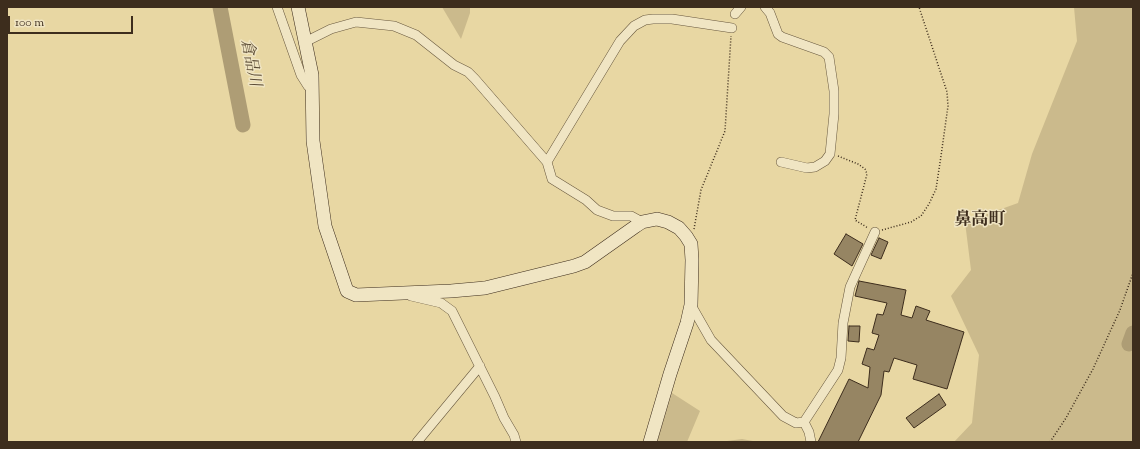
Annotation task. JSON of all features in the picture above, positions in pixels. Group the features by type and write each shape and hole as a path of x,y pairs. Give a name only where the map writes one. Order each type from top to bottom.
{"street":[{"path":"277,7 301,75 308,86 312,87"},
{"path":"298,7 312,75 313,141 325,226 346,291 356,295 485,288 585,262 642,222 657,220 668,222 679,228 691,244 692,305 650,442"},
{"path":"765,7 770,13 778,34 782,37 824,52 828,57 834,91 834,114 830,154 825,161 815,167 807,168 780,162"},
{"path":"547,162 620,41 634,26 644,20 672,19 732,28"},
{"path":"305,42 331,29 356,22 394,26 416,35 454,65 468,72 475,79 547,162 552,179 586,200 598,210 613,216 631,216 642,222"},
{"path":"692,305 711,340 783,416 796,423 804,422 838,370 841,358 843,323 850,287 875,232"},
{"path":"401,293 441,303 452,311 504,418 514,435 516,442"},
{"path":"417,442 480,366"},
{"path":"804,422 809,432 811,442"}],"path":[{"path":"830,154 858,164 865,169 867,174 855,220 875,232 911,222 921,216 929,204 936,189 948,106 947,92 919,7"},
{"path":"691,244 701,190 725,131 732,28"},
{"path":"1050,442 1066,418 1093,369 1120,310 1133,273"}],"shaded area":[{"path":"442,7 470,7 470,13 461,39"},
{"path":"1074,7 1133,7 1133,442 954,442 972,423 979,355 951,296 971,270 965,222 1018,203 1032,154 1077,41"},
{"path":"672,393 700,411 687,442 657,442"},
{"path":"742,439 758,442 725,442 727,441"}],"building":[{"path":"846,234 863,244 852,266 834,254"},
{"path":"879,238 888,242 881,259 871,255"},
{"path":"859,281 906,290 901,315 912,318 916,306 930,311 926,320 964,332 947,389 913,379 917,365 894,358 889,372 884,371 881,395 858,442 818,442 849,379 868,388 870,367 862,364 867,348 874,350 879,335 872,333 877,314 883,315 887,303 855,296"},
{"path":"849,326 860,326 859,342 848,341"},
{"path":"939,394 946,405 914,428 906,418"}],"waterway":[{"name":"倉品川","path":"220,7 243,125"},
{"path":"1129,344 1133,333"}],"district":[{"name":"鼻高町","path":"980,221"}]}
